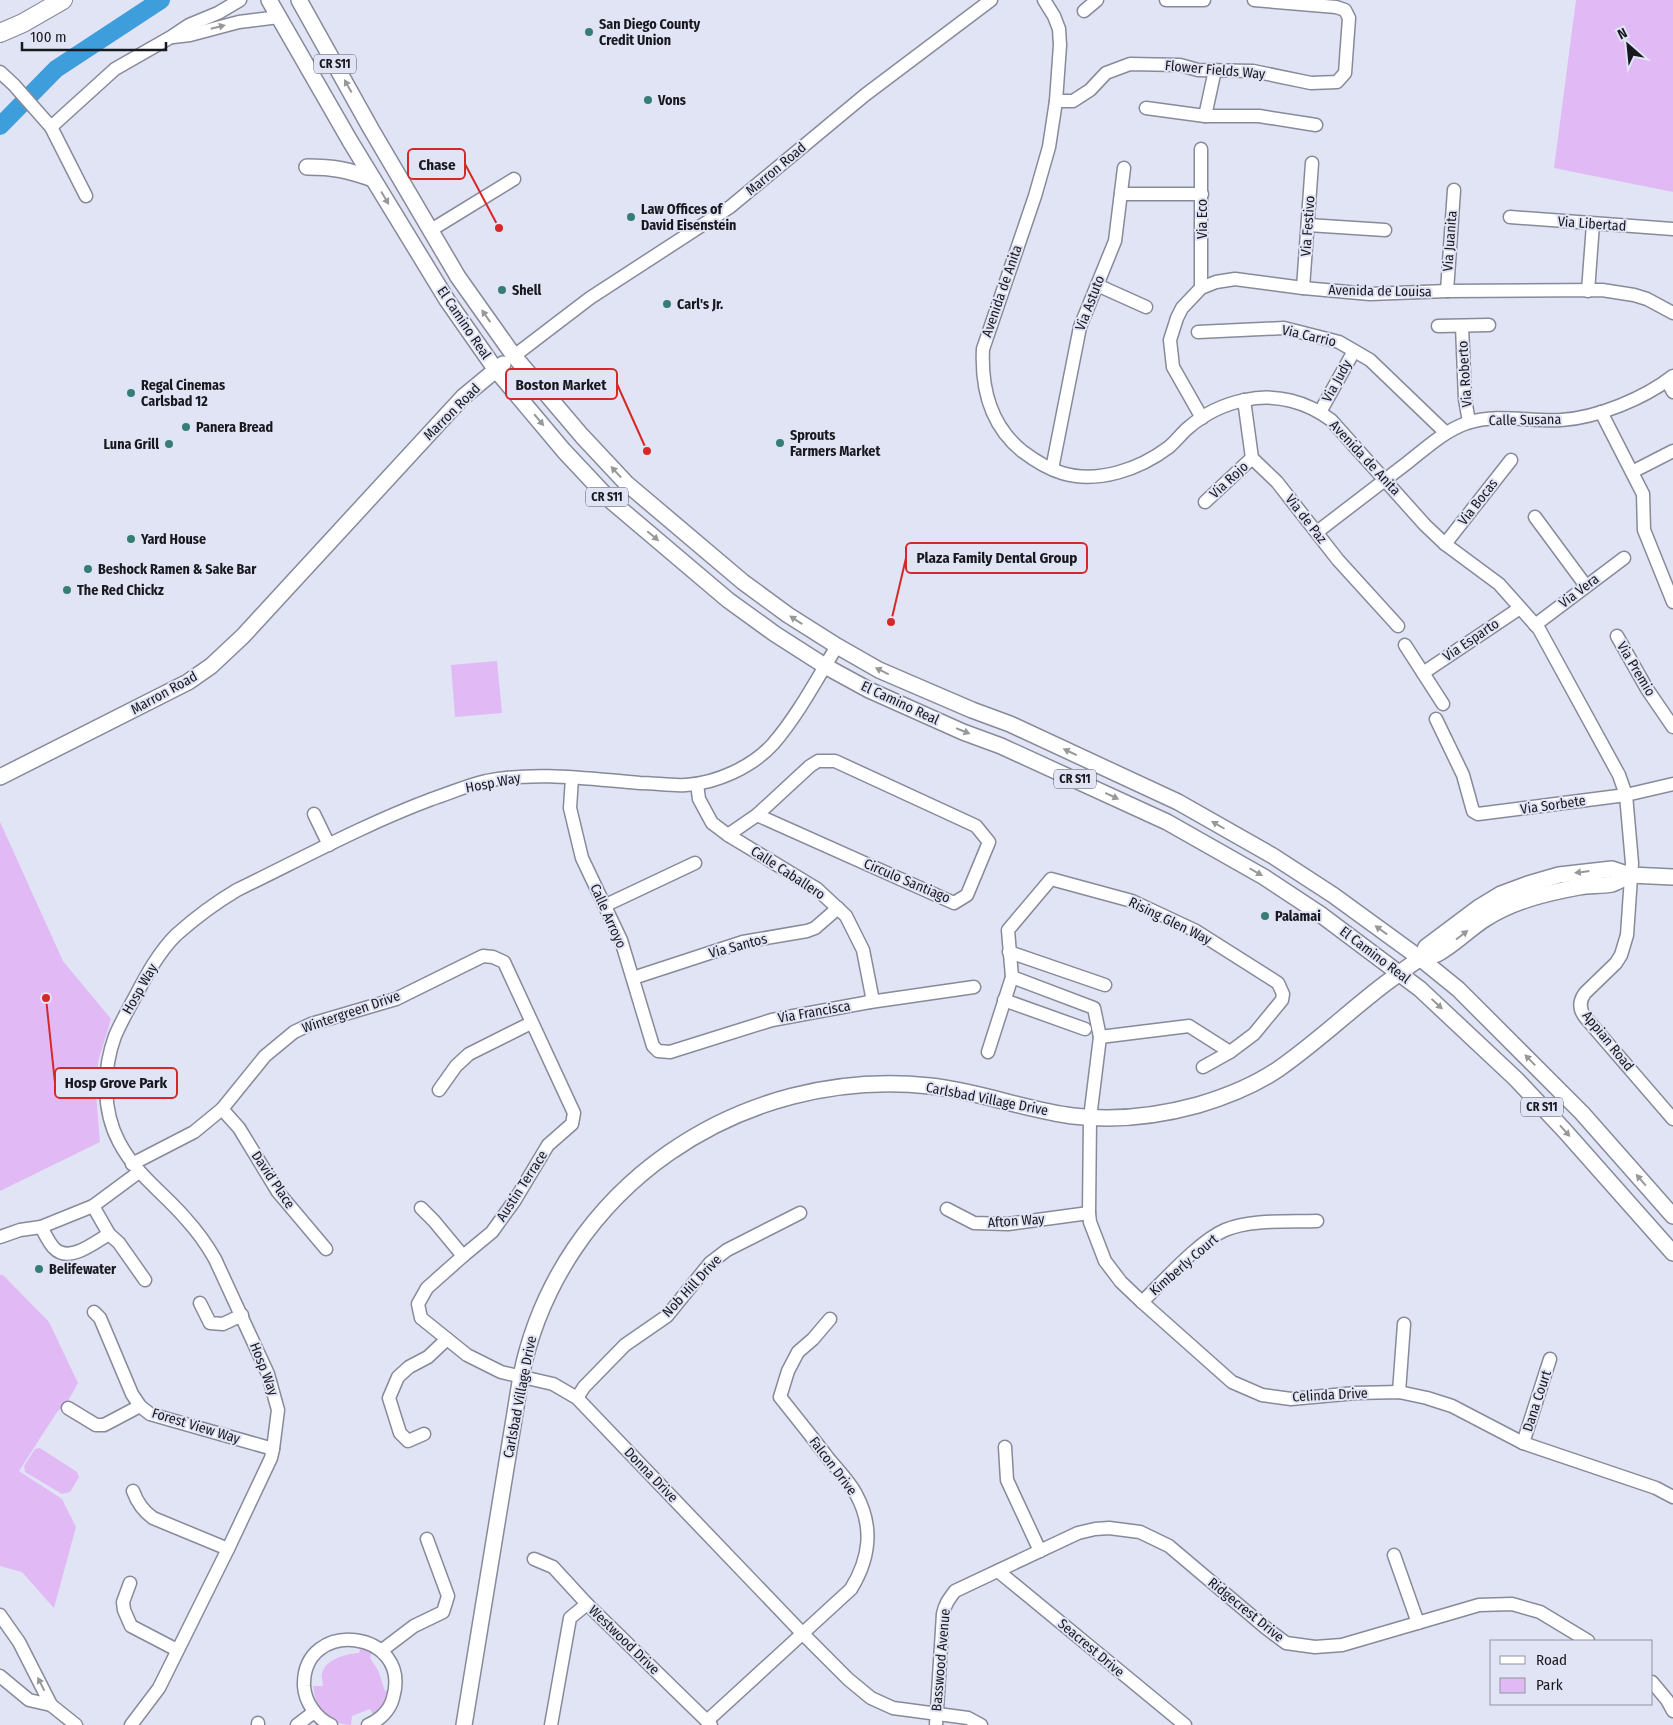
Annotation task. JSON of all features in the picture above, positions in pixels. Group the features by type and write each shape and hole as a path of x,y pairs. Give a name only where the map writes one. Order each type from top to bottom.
{"highway":[{"path":"0,33 63,0"}],"main road":[{"name":"El Camino Real","path":"269,0 373,179 447,300 496,370 564,451 610,500 728,600 775,634 825,666 869,690 963,732 1001,746 1167,822 1264,877 1320,914 1420,989 1516,1079 1673,1253"},
{"name":"El Camino Real","path":"300,0 458,277 514,356 582,436 626,483 742,582 788,615 837,646 879,670 972,710 1010,724 1178,802 1298,872 1333,895 1421,959 1458,989 1582,1113 1673,1216"},
{"path":"307,167 330,167 347,170 373,179"},
{"name":"Marron Road","path":"0,777 188,682 211,666 243,636 463,397 514,356"},
{"name":"Carlsbad Village Drive","path":"464,1725 521,1376 526,1351 536,1320 563,1266 583,1236 614,1199 636,1177 677,1146 724,1120 760,1105 797,1094 835,1087 873,1084 930,1086 1062,1114 1090,1118 1128,1117 1169,1112 1222,1098 1276,1070 1305,1050 1400,973 1421,959 1426,947 1467,916 1501,894 1559,875 1585,871 1612,869 1630,875 1673,877"}],"street":[{"path":"51,127 115,69 171,38 189,25 218,13 240,0"},
{"name":"Marron Road","path":"514,356 590,298 730,207 865,95 991,0"},
{"name":"Avenida de Anita","path":"1044,0 1054,16 1059,29 1060,45 1056,101 1049,147 1035,196 983,349 982,366 986,400 1004,433 1029,456 1052,469 1062,473 1090,476 1112,474 1142,464 1169,446 1188,428 1214,410 1244,400 1259,398 1289,400 1320,412 1331,420 1425,525 1445,544 1499,584 1539,629 1619,775 1626,795 1632,863 1630,875"},
{"path":"1084,11 1097,0"},
{"path":"1166,0 1204,0"},
{"name":"Flower Fields Way","path":"1056,101 1073,102 1090,90 1106,73 1130,64 1180,65 1198,70 1253,71 1311,83 1338,82 1345,73 1349,18 1345,10 1336,7 1254,0"},
{"path":"171,38 240,22 280,18"},
{"path":"1205,116 1215,70"},
{"path":"0,72 51,127 86,196"},
{"path":"1146,108 1205,116 1260,116 1316,125"},
{"name":"Via Eco","path":"1201,149 1201,288"},
{"name":"Via Festivo","path":"1303,288 1312,163"},
{"name":"Via Astuto","path":"1052,469 1080,327 1115,241 1124,168"},
{"path":"431,230 514,179"},
{"name":"Via Juanita","path":"1447,291 1454,190"},
{"path":"1121,194 1202,194"},
{"name":"Via Libertad","path":"1510,217 1673,229"},
{"path":"1588,290 1593,224"},
{"path":"1308,225 1385,230"},
{"name":"Avenida de Louisa","path":"1202,418 1173,367 1170,340 1182,308 1201,288 1216,282 1234,279 1370,294 1447,291 1602,290 1647,299 1673,313"},
{"path":"1097,285 1146,307"},
{"name":"Via Roberto","path":"1438,326 1489,324"},
{"name":"Via Roberto","path":"1462,326 1465,399 1469,422"},
{"name":"Via Carrio","path":"1198,332 1284,328 1339,342 1370,360 1446,433"},
{"name":"Via Judy","path":"1320,412 1354,350"},
{"name":"Calle Susana","path":"1317,532 1446,433 1469,422 1504,417 1562,420 1602,412 1634,401 1671,383"},
{"path":"1244,400 1252,458"},
{"path":"1602,412 1643,494 1644,530 1668,574 1673,602"},
{"path":"1632,472 1673,451"},
{"name":"Via Rojo","path":"1205,502 1252,458"},
{"name":"Via de Paz","path":"1252,458 1277,482 1338,560 1398,626"},
{"name":"Via Bocas","path":"1445,544 1511,460"},
{"path":"1535,517 1586,586"},
{"name":"Via Vera","path":"1535,625 1624,558"},
{"name":"Via Esparto","path":"1422,673 1520,608"},
{"name":"Via Premio","path":"1616,636 1647,689 1673,726"},
{"path":"1405,645 1443,704"},
{"name":"Hosp Way","path":"131,1725 140,1716 159,1688 271,1458 278,1410 268,1374 206,1243 186,1219 136,1168 118,1141 108,1108 106,1075 109,1056 116,1034 148,972 175,936 210,906 237,890 406,809 484,782 510,777 540,776 685,786 720,778 740,769 772,746 837,646"},
{"name":"Via Sorbete","path":"1436,719 1463,775 1473,811 1480,815 1626,795 1673,784"},
{"name":"Circulo Santiago","path":"818,760 834,760 976,826 989,842 967,895 954,903 757,815 818,760"},
{"name":"Calle Arroyo","path":"572,778 570,808 582,858 621,940 653,1046 658,1051"},
{"name":"Calle Caballero","path":"697,784 699,800 712,823 728,835 817,888 846,916 863,950 872,996 870,1002"},
{"path":"314,814 329,845"},
{"path":"728,835 757,815"},
{"path":"606,905 695,863"},
{"name":"Appian Road","path":"1630,875 1629,924 1621,955 1616,963 1585,993 1582,997 1581,1007 1586,1017 1673,1119"},
{"name":"Rising Glen Way","path":"988,1052 1012,977 1008,930 1051,879 1132,901 1196,931 1278,983 1282,1000 1254,1034 1230,1052 1204,1067"},
{"name":"Via Santos","path":"633,978 743,942 815,928 838,908"},
{"path":"1010,952 1106,985"},
{"name":"Wintergreen Drive","path":"0,1237 20,1230 41,1227 93,1206 136,1168 194,1132 222,1109 265,1056 294,1032 311,1024 396,999 483,956 493,957 504,962 548,1058"},
{"path":"1012,977 1094,1008 1100,1037 1090,1118"},
{"name":"Via Francisca","path":"658,1051 670,1052 772,1020 870,1002 974,987"},
{"path":"1004,1000 1085,1030"},
{"path":"439,1090 456,1066 469,1054 531,1023"},
{"path":"1100,1037 1189,1026 1230,1052"},
{"name":"Austin Terrace","path":"463,1256 492,1232 515,1200 548,1146 572,1124 574,1113 548,1058"},
{"name":"David Place","path":"222,1109 239,1128 278,1192 326,1249"},
{"name":"Celinda Drive","path":"1090,1118 1088,1213 1106,1261 1121,1282 1232,1382 1262,1395 1291,1399 1356,1393 1399,1392 1428,1398 1452,1406 1523,1443 1656,1488 1673,1497"},
{"path":"93,1206 109,1234 119,1243 145,1280"},
{"path":"421,1208 434,1220 463,1256"},
{"name":"Afton Way","path":"947,1209 974,1223 991,1224 1008,1224 1088,1213"},
{"name":"Nob Hill Drive","path":"577,1398 584,1387 625,1345 666,1316 710,1263 727,1250 800,1213"},
{"name":"Kimberly Court","path":"1142,1302 1198,1249 1226,1230 1248,1224 1317,1221"},
{"path":"41,1227 55,1249 66,1254 81,1250 109,1234"},
{"name":"Donna Drive","path":"463,1256 427,1288 418,1304 421,1318 467,1355 501,1372 553,1384 577,1398 803,1634 871,1698 893,1708 936,1719 968,1718 982,1725"},
{"path":"200,1303 210,1323 223,1324 242,1316"},
{"path":"94,1312 100,1318 128,1380 132,1394 140,1406"},
{"name":"Falcon Drive","path":"709,1723 850,1589 858,1578 866,1556 868,1531 866,1517 856,1493 780,1397 788,1371 798,1352 813,1339 830,1319"},
{"path":"1399,1392 1404,1324"},
{"path":"424,1434 408,1441 400,1433 389,1398 398,1378 409,1367 428,1357 447,1339"},
{"name":"Dana Court","path":"1523,1443 1550,1359"},
{"name":"Forest View Way","path":"68,1408 96,1425 104,1424 140,1406 150,1414 273,1449"},
{"path":"1005,1447 1007,1480 1040,1551"},
{"path":"133,1491 138,1502 153,1518 228,1549"},
{"name":"Ridgecrest Drive","path":"950,1597 955,1591 1078,1533 1109,1528 1140,1532 1169,1546 1286,1643 1315,1647 1342,1645 1479,1605 1512,1604 1540,1612 1586,1640"},
{"path":"381,1650 414,1626 443,1612 448,1596 427,1539"},
{"path":"1394,1555 1418,1623"},
{"name":"Westwood Drive","path":"534,1559 553,1567 587,1604 709,1723"},
{"name":"Seacrest Drive","path":"998,1571 1184,1725"},
{"path":"130,1583 123,1602 124,1610 132,1626 177,1650"},
{"name":"Basswood Avenue","path":"936,1719 942,1614 950,1597"},
{"path":"550,1725 570,1618 587,1604"},
{"path":"0,1615 20,1642 51,1705 76,1725"},
{"path":"331,1725 314,1712 306,1695 305,1678 310,1663 321,1649 336,1640 348,1638 362,1640 381,1650 388,1658 394,1672 395,1691 392,1701 386,1711 369,1725"},
{"path":"0,1676 29,1700 51,1705"},
{"path":"1653,1683 1668,1700 1673,1711"},
{"path":"296,1725 314,1712"}],"green space":[{"path":"1576,0 1673,0 1673,192 1554,168"},
{"path":"497,661 502,713 455,717 451,665"},
{"path":"0,822 63,961 111,1019 98,1062 96,1093 100,1142 0,1191"},
{"path":"0,1275 3,1275 49,1322 78,1383 68,1401 57,1412 19,1471 62,1499 76,1527 54,1608 22,1572 0,1566"},
{"path":"40,1448 77,1472 79,1477 70,1492 62,1494 25,1472 24,1466 35,1449"},
{"path":"361,1646 372,1652 370,1658 378,1670 385,1691 390,1690 389,1699 374,1717 370,1709 352,1716 351,1725 343,1724 324,1714 317,1702 313,1686 323,1686 322,1675 327,1665 342,1656 359,1653"}],"waterway":[{"path":"0,126 56,69 161,0"}],"place":[{"name":"San Diego County Credit Union","path":"589,32"},
{"name":"Vons","path":"648,100"},
{"name":"Law Offices of David Eisenstein","path":"631,217"},
{"name":"Chase","path":"499,228"},
{"name":"Shell","path":"502,290"},
{"name":"Carl's Jr.","path":"667,304"},
{"name":"Regal Cinemas Carlsbad 12","path":"131,393"},
{"name":"Panera Bread","path":"186,427"},
{"name":"Sprouts Farmers Market","path":"780,443"},
{"name":"Luna Grill","path":"169,444"},
{"name":"Boston Market","path":"647,451"},
{"name":"Yard House","path":"131,539"},
{"name":"Beshock Ramen & Sake Bar","path":"88,569"},
{"name":"The Red Chickz","path":"67,590"},
{"name":"Plaza Family Dental Group","path":"891,622"},
{"name":"Palamai","path":"1265,916"},
{"name":"Hosp Grove Park","path":"46,998"},
{"name":"Belifewater","path":"39,1269"}]}
